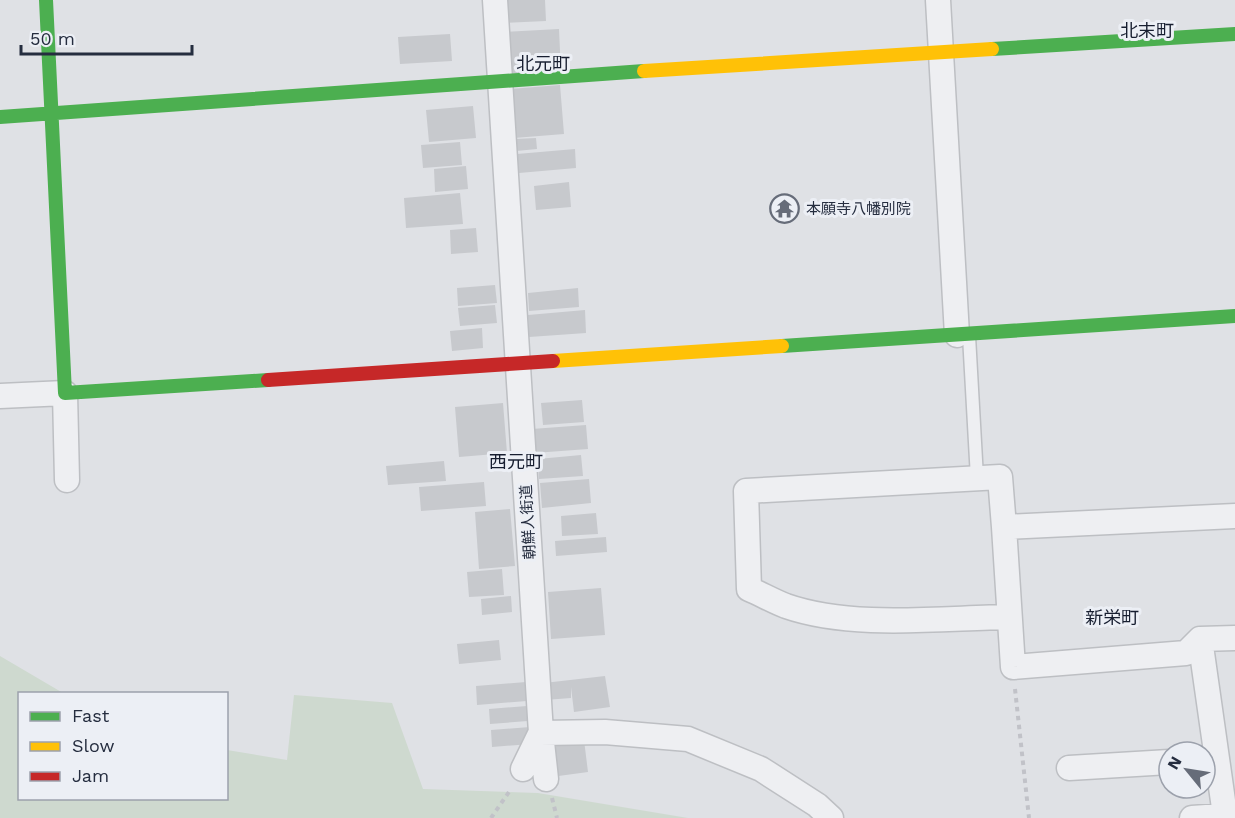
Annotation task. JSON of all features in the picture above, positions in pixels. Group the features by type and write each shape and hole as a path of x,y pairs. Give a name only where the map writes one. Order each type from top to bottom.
{"street":[{"path":"46,0 65,393 67,480"},
{"name":"朝鮮人街道","path":"495,0 541,733 546,779"},
{"path":"938,0 963,334"},
{"path":"0,117 501,80 1235,34"},
{"path":"0,396 1235,316"},
{"path":"1010,617 885,619 834,616 787,606 748,589 746,491 1000,477 1004,527 1010,617 1013,667 1186,653 1200,639 1235,638"},
{"path":"1004,527 1235,516"},
{"path":"1200,639 1209,740"},
{"path":"524,770 541,733 605,732 688,740 761,769 817,805 831,818"},
{"path":"1069,768 1157,763"},
{"path":"1192,818 1230,815 1217,777"}],"lane":[{"path":"963,334 976,478"}],"path":[{"path":"1013,667 1029,818"},
{"path":"491,818 524,770"}],"shaded area":[{"path":"0,656 61,692 18,692 18,800 228,800 228,750 287,760 294,695 392,703 423,789 538,793 688,818 0,818"}],"building":[{"path":"504,0 545,0 546,21 505,23"},
{"path":"559,29 561,73 508,76 505,32"},
{"path":"450,34 452,61 400,64 398,37"},
{"path":"560,85 564,134 514,138 510,89"},
{"path":"473,106 476,138 429,142 426,110"},
{"path":"536,138 537,149 516,151 515,139"},
{"path":"460,142 462,165 423,168 421,145"},
{"path":"575,149 576,168 519,173 517,154"},
{"path":"466,166 468,189 435,192 434,169"},
{"path":"569,182 571,207 536,210 534,186"},
{"path":"460,193 463,224 406,228 404,198"},
{"path":"476,228 478,252 451,254 450,230"},
{"path":"495,285 497,303 458,306 457,288"},
{"path":"578,288 579,307 529,311 528,293"},
{"path":"495,305 497,323 460,326 458,308"},
{"path":"585,310 586,333 529,337 528,315"},
{"path":"482,328 483,348 452,351 450,331"},
{"path":"582,400 584,422 543,425 541,403"},
{"path":"503,403 507,453 459,457 455,407"},
{"path":"586,425 588,449 534,453 532,429"},
{"path":"581,455 583,476 539,479 538,459"},
{"path":"444,461 446,481 388,485 386,466"},
{"path":"589,479 591,503 542,508 540,483"},
{"path":"484,482 486,506 421,511 419,487"},
{"path":"510,509 515,566 479,569 475,512"},
{"path":"596,513 598,534 562,536 561,516"},
{"path":"606,537 607,552 556,556 555,541"},
{"path":"502,569 504,595 469,597 467,572"},
{"path":"601,588 605,635 551,639 548,592"},
{"path":"511,596 512,612 482,615 481,599"},
{"path":"499,640 501,660 459,664 457,644"},
{"path":"605,676 610,707 574,712 571,687 571,698 545,700 544,683"},
{"path":"526,682 527,701 477,705 476,686"},
{"path":"527,706 528,721 490,724 489,709"},
{"path":"530,727 531,744 492,747 491,730"},
{"path":"584,740 588,772 551,777 547,745"}],"traffic: fast":[{"path":"46,0 65,393 268,380"},
{"path":"992,49 1235,34"},
{"path":"0,117 644,71"},
{"path":"782,346 1235,316"}],"traffic: slow":[{"path":"644,71 992,49"},
{"path":"553,361 782,346"}],"traffic: jam":[{"path":"268,380 553,361"}],"place":[{"name":"本願寺八幡別院","path":"785,209"}],"district":[{"name":"北末町","path":"1147,30"},
{"name":"北元町","path":"543,63"},
{"name":"西元町","path":"516,461"},
{"name":"新栄町","path":"1112,617"}]}
